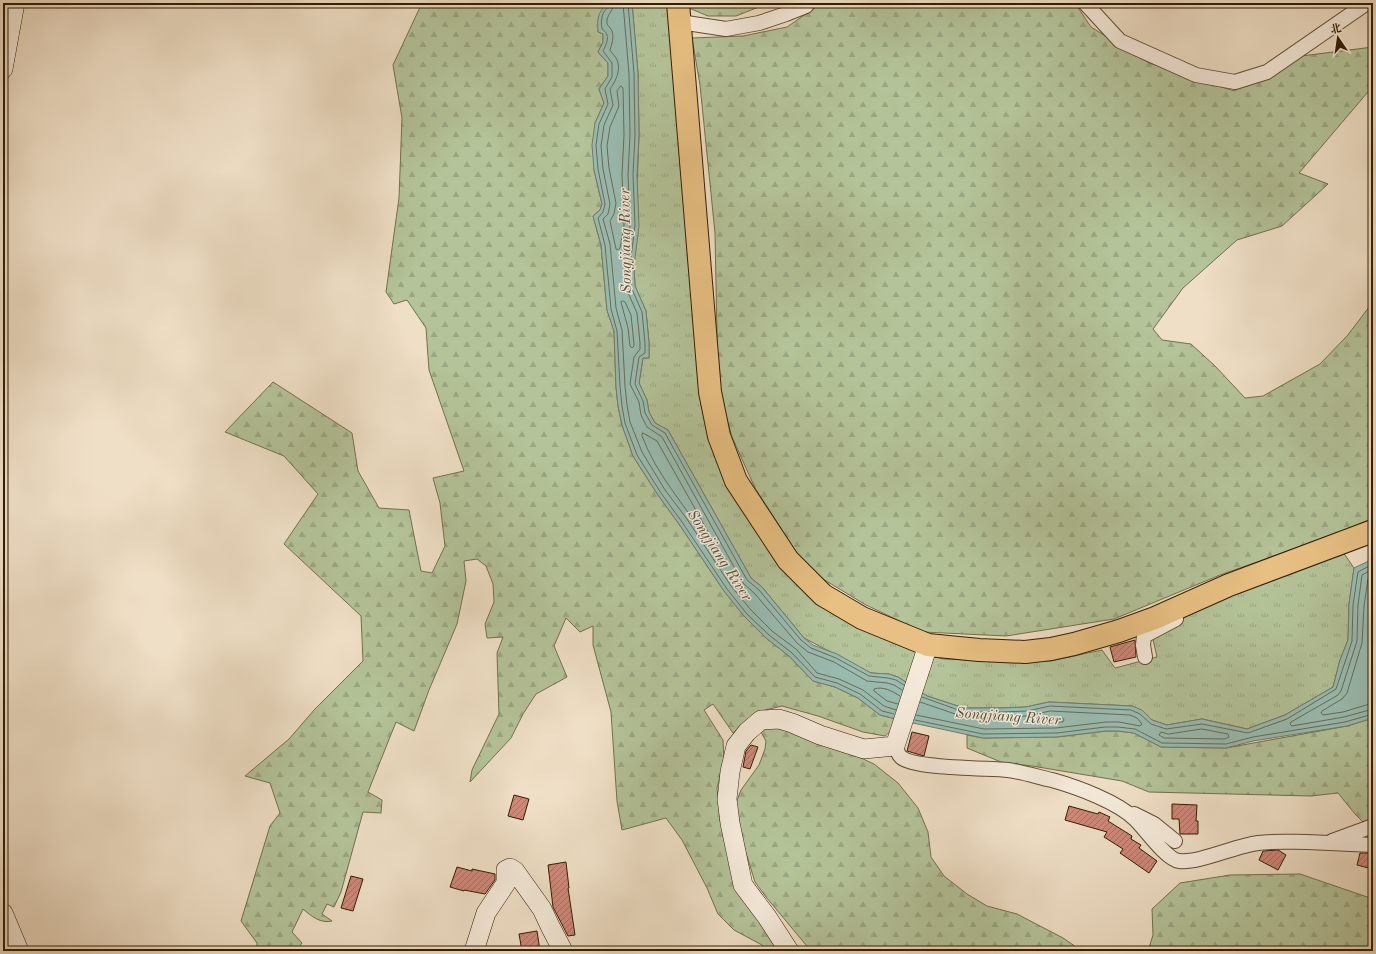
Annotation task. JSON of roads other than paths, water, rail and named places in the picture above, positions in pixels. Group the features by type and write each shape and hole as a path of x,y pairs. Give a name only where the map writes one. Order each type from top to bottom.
{"highway":[{"path":"679,12 710,392 719,436 736,481 788,560 823,595 862,618 928,645 1025,652 1051,649 1120,631 1193,602 1229,585 1373,531"}],"street":[{"path":"3,69 15,3"},
{"path":"679,12 726,29 759,23 806,6 808,3"},
{"path":"1085,3 1120,41 1196,76 1234,82 1267,72 1367,3"},
{"path":"1145,656 1143,645 1144,636 1186,613 1193,602"},
{"path":"928,645 895,746 901,757 928,765 1023,772 1075,786 1154,824 1175,841"},
{"path":"789,951 767,917 743,885 730,823 727,799 730,772 736,746 747,732 762,720 779,720 792,723 820,735 864,749 895,746"},
{"path":"1126,811 1137,821 1165,853 1172,859 1178,861 1205,857 1258,843 1273,842 1373,845"},
{"path":"1326,843 1373,826"},
{"path":"474,951 486,913 506,883 506,870 510,868 515,871 542,908 563,951"},
{"path":"3,912 19,951"}],"water":[{"name":"Songjiang River","path":"606,3 632,3 638,73 639,135 637,175 639,226 634,266 635,286 646,311 649,343 649,358 643,358 639,383 647,400 649,412 655,423 668,430 751,578 762,587 804,638 813,645 837,654 871,673 889,674 898,677 927,696 964,708 1026,707 1049,702 1132,706 1142,710 1152,720 1167,725 1202,719 1247,729 1285,715 1333,687 1340,660 1348,640 1349,604 1354,568 1373,559 1373,718 1347,726 1253,741 1226,748 1161,747 1134,733 1118,731 1057,737 983,738 880,715 858,698 835,687 813,681 789,656 766,638 744,616 724,591 658,495 633,456 622,425 616,387 614,331 607,310 601,245 593,216 600,210 602,204 594,170 592,145 595,123 604,103 599,89 608,76 608,63 598,52 603,42 603,34 598,32 598,19"}]}
